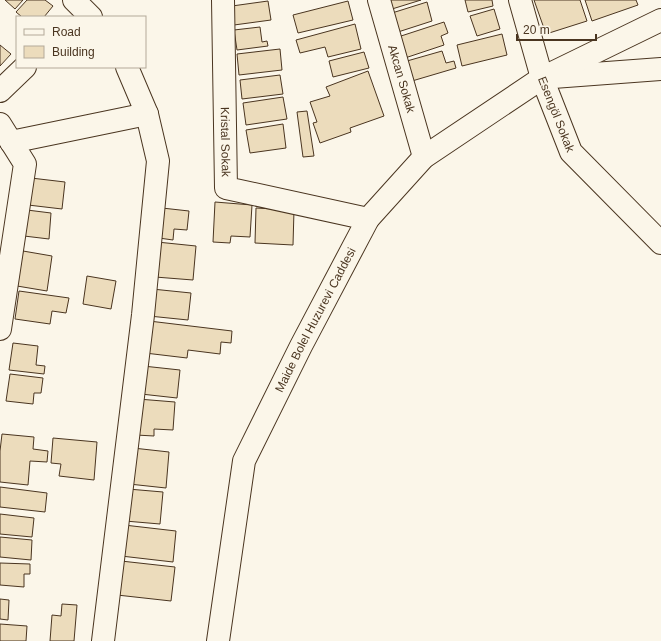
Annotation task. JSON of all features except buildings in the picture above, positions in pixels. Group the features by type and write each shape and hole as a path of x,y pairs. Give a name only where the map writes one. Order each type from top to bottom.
{"street":[{"name":"Kristal Sokak","path":"223,0 226,188 368,219"},
{"name":"Akcan Sokak","path":"379,0 424,157"},
{"name":"Esengöl Sokak","path":"520,0 542,78 571,152 661,243"},
{"name":"Maide Bolel Huzurevi Caddesi","path":"218,641 244,462 301,346 368,219 424,157 542,78 661,20"},
{"path":"0,91 24,68"},
{"path":"103,641 143,315 158,161 147,114 127,68"},
{"name":"Maide Bolel Huzurevi Caddesi","path":"542,78 661,70"},
{"path":"0,329 25,164 5,133 147,114"}]}
